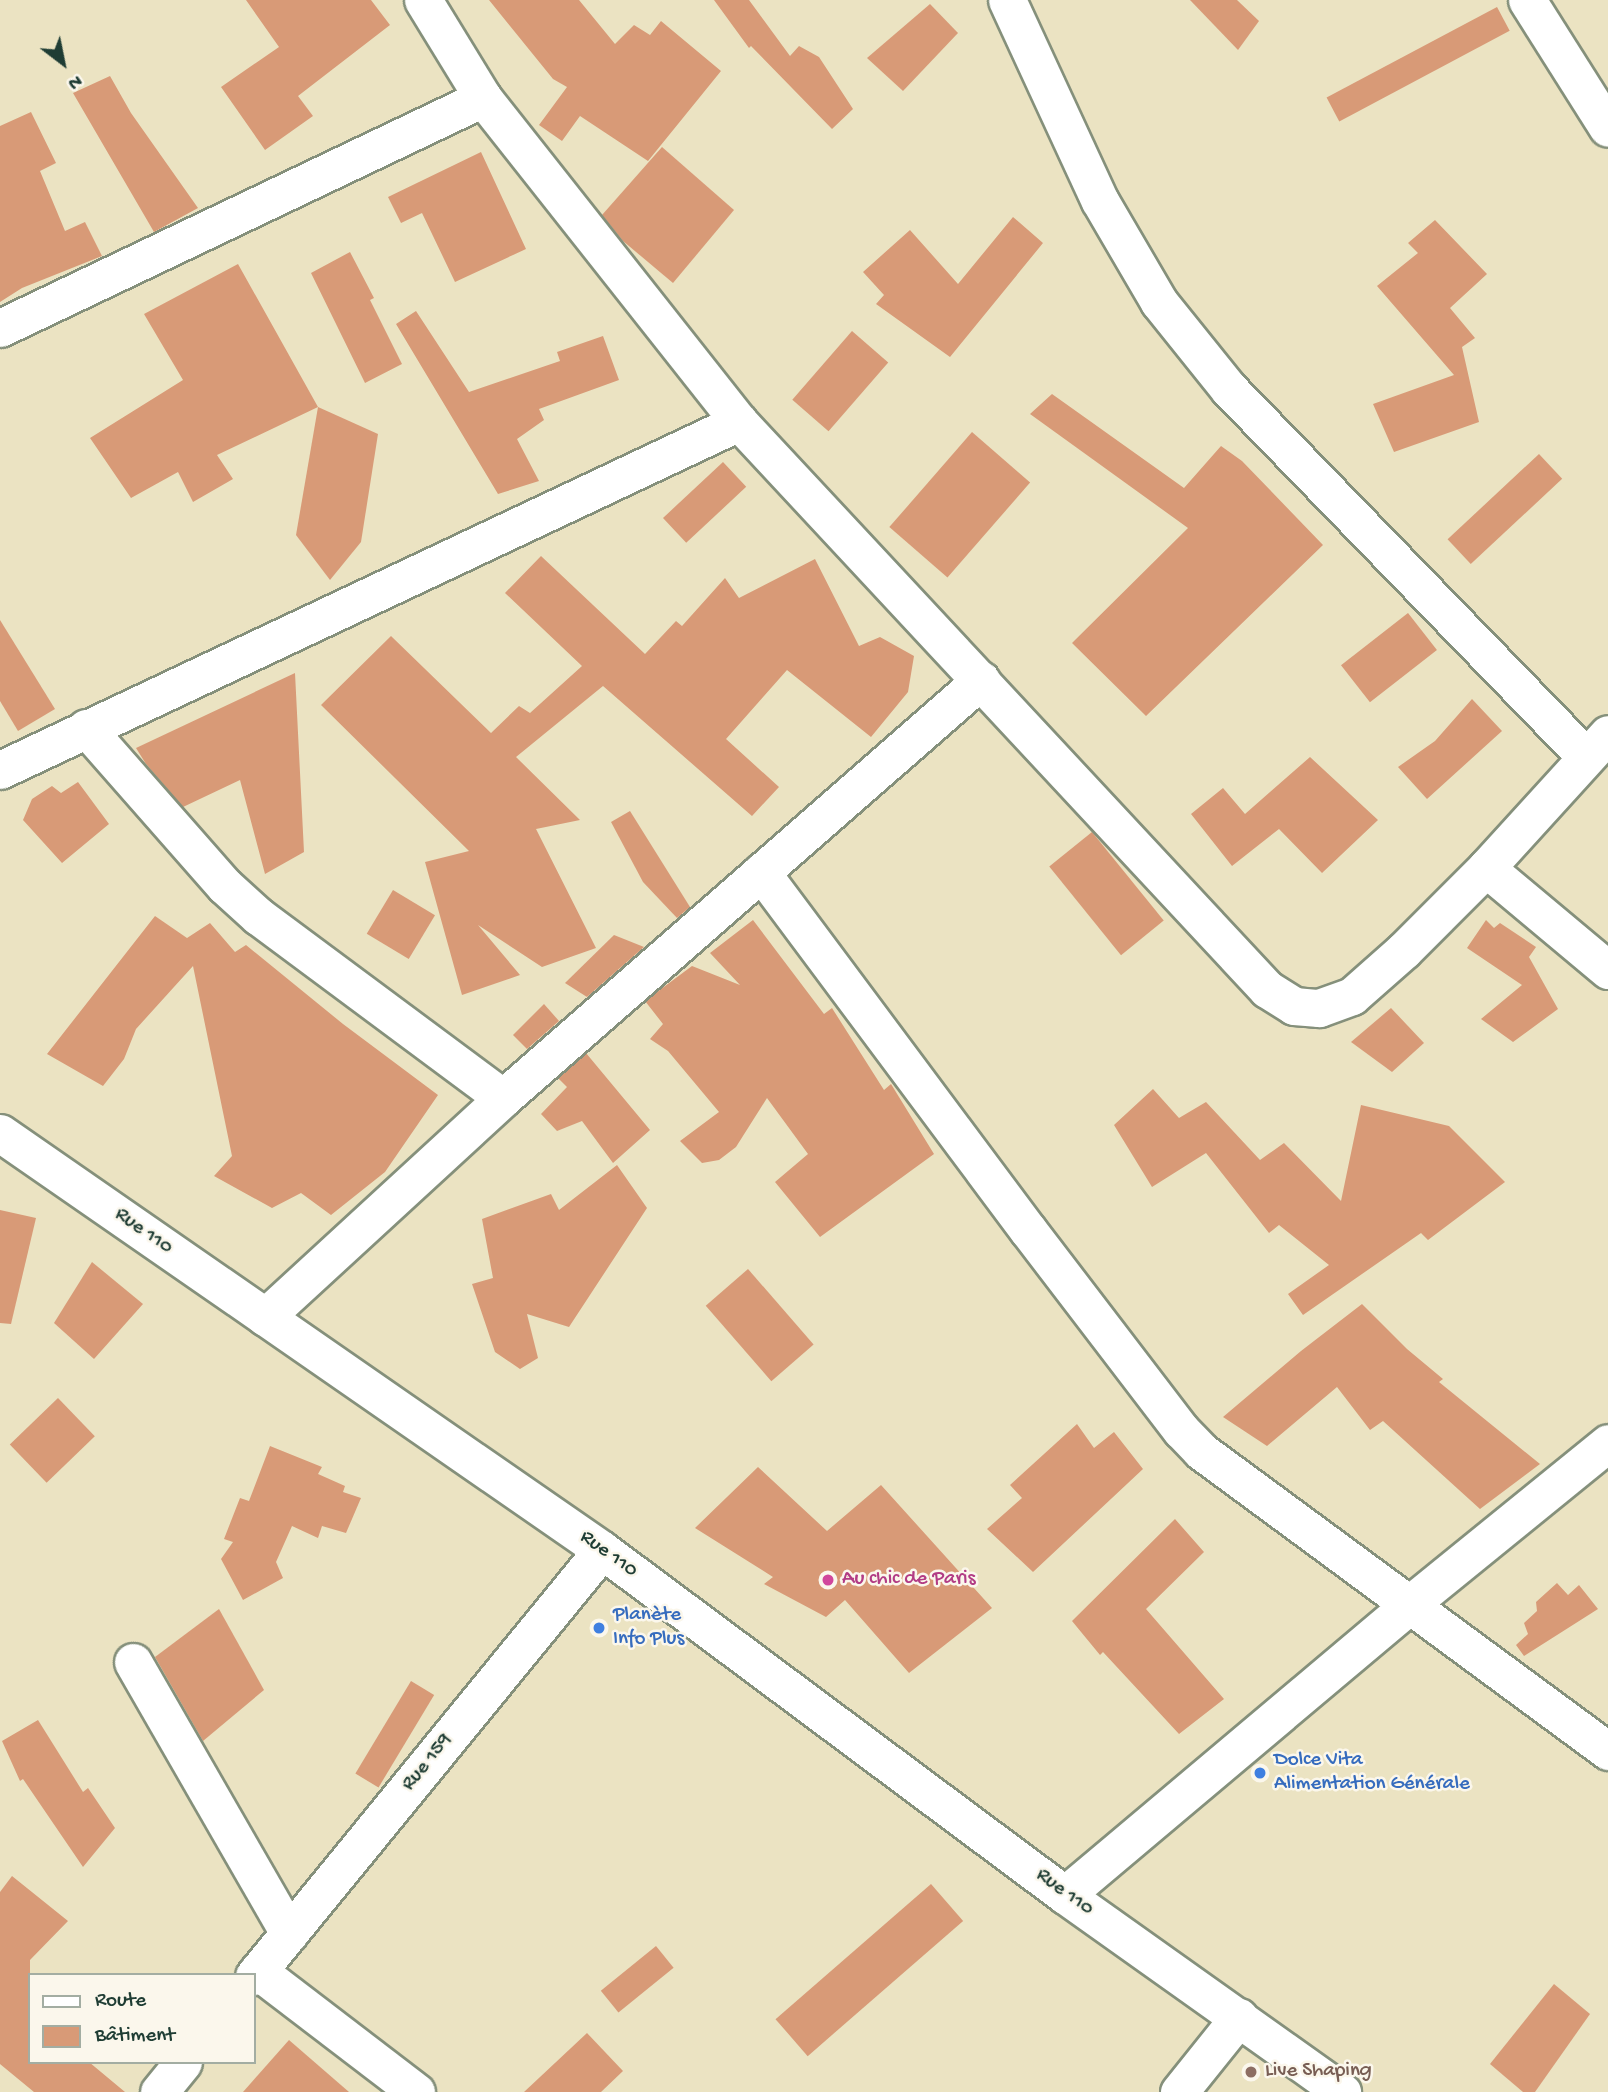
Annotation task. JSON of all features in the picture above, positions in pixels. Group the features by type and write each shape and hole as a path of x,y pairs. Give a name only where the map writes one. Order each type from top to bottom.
{"street":[{"path":"423,0 483,98 739,422 1267,989 1294,1006 1319,1008 1352,996 1404,950 1486,868 1597,746 1247,408 1159,302 1100,201 1007,0"},
{"path":"1527,0 1608,128"},
{"path":"0,328 483,98"},
{"path":"0,770 86,727 739,422"},
{"path":"265,1317 503,1098 981,680"},
{"path":"86,727 225,886 258,916 503,1098"},
{"path":"1486,868 1608,970"},
{"path":"761,872 1181,1430 1229,1474 1608,1751"},
{"name":"Rue 110","path":"0,1133 602,1550 1065,1895 1342,2092"},
{"path":"1065,1895 1410,1604 1608,1443"},
{"name":"Rue 159","path":"256,1973 602,1550"},
{"path":"133,1662 289,1933"},
{"path":"256,1973 415,2092"},
{"path":"1179,2092 1239,2017"},
{"path":"159,2092 181,2064"}],"building":[{"path":"246,0 371,0 390,25 298,96 313,116 265,150 221,87 279,47"},
{"path":"489,0 579,0 615,44 634,25 650,35 661,21 721,71 648,161 580,116 562,141 539,125 567,87 553,79"},
{"path":"714,0 749,0 790,56 799,46 819,57 853,109 832,129 751,46 749,48"},
{"path":"1190,0 1237,0 1259,21 1238,50"},
{"path":"930,4 958,33 903,91 867,58"},
{"path":"1497,7 1510,31 1339,121 1327,98"},
{"path":"110,76 131,113 198,208 154,232 73,93"},
{"path":"31,112 56,163 40,171 65,231 85,222 102,256 22,288 0,302 0,126"},
{"path":"662,147 734,210 673,283 623,241 602,215"},
{"path":"481,152 526,249 455,282 422,213 401,223 388,197"},
{"path":"1013,217 1043,243 950,357 876,304 884,295 863,272 910,230 958,284"},
{"path":"1435,220 1487,274 1450,308 1475,338 1462,347 1479,422 1394,452 1373,404 1454,375 1377,286 1418,253 1408,243"},
{"path":"350,252 374,298 370,300 402,364 365,383 311,273"},
{"path":"238,264 318,407 217,455 233,479 193,502 178,472 131,498 90,438 183,380 144,314"},
{"path":"416,311 469,392 560,361 557,352 603,336 619,380 539,409 544,420 517,439 539,481 498,494 396,324"},
{"path":"852,331 888,362 829,431 792,400"},
{"path":"1052,394 1184,488 1221,446 1242,461 1323,545 1146,716 1072,643 1188,528 1030,414"},
{"path":"318,407 378,434 361,542 330,580 296,535"},
{"path":"972,432 1030,483 947,578 889,527"},
{"path":"1539,454 1562,479 1471,564 1448,539"},
{"path":"723,462 746,487 686,543 663,518"},
{"path":"541,556 645,654 676,621 682,626 725,578 739,598 815,559 859,646 880,637 914,656 908,692 871,737 787,670 726,739 779,787 752,816 603,686 516,757 580,820 536,829 596,948 542,967 478,925 520,975 462,995 425,862 469,851 321,705 391,636 491,733 519,706 530,713 582,666 505,593"},
{"path":"1408,613 1437,650 1370,702 1341,665"},
{"path":"0,620 55,709 18,731 0,701"},
{"path":"295,673 304,852 265,874 240,780 183,807 146,764 136,748"},
{"path":"1472,699 1502,731 1427,799 1398,767 1435,741"},
{"path":"1310,757 1378,820 1322,873 1279,829 1232,866 1191,814 1223,788 1245,814"},
{"path":"78,782 109,824 62,863 23,820 32,799 52,786 61,793"},
{"path":"630,811 690,907 677,918 643,882 611,822"},
{"path":"1092,832 1164,921 1121,955 1049,867"},
{"path":"393,890 435,915 409,959 367,934"},
{"path":"155,916 187,938 210,923 235,952 246,945 343,1024 438,1095 385,1172 331,1215 301,1193 272,1208 214,1176 232,1156 193,966 136,1029 124,1059 103,1086 47,1054"},
{"path":"753,920 824,1014 832,1008 884,1090 891,1084 934,1154 820,1237 775,1182 808,1154 767,1098 736,1147 719,1160 702,1163 680,1141 719,1112 668,1051 650,1039 663,1024 645,1001 692,966 740,985 710,953"},
{"path":"1486,920 1494,928 1500,923 1536,947 1529,957 1558,1009 1513,1042 1481,1019 1522,985 1467,948"},
{"path":"614,935 644,947 587,997 565,983"},
{"path":"544,1004 559,1021 527,1049 513,1035"},
{"path":"1391,1008 1424,1043 1392,1072 1351,1042"},
{"path":"586,1053 650,1130 613,1163 582,1121 557,1131 541,1114 567,1087 558,1078"},
{"path":"1153,1089 1179,1118 1206,1102 1260,1160 1284,1143 1341,1201 1361,1105 1449,1126 1505,1182 1428,1240 1421,1233 1303,1315 1288,1294 1329,1265 1279,1225 1269,1233 1206,1153 1152,1187 1114,1125"},
{"path":"617,1165 647,1208 569,1327 527,1314 538,1358 520,1369 495,1352 472,1284 493,1278 482,1219 551,1194 559,1210"},
{"path":"0,1210 36,1218 11,1324 0,1323"},
{"path":"92,1262 143,1304 94,1359 54,1323"},
{"path":"748,1269 814,1344 771,1381 706,1306"},
{"path":"1362,1304 1407,1349 1443,1379 1439,1382 1540,1464 1480,1509 1383,1421 1370,1430 1337,1387 1267,1446 1223,1417"},
{"path":"58,1398 95,1436 47,1483 10,1445"},
{"path":"1077,1424 1094,1448 1114,1432 1143,1469 1033,1572 987,1529 1022,1498 1010,1485"},
{"path":"270,1446 322,1467 318,1474 345,1486 343,1492 361,1498 346,1533 322,1526 318,1538 292,1526 276,1562 283,1578 243,1600 221,1559 233,1542 224,1539 240,1498 249,1501"},
{"path":"758,1467 827,1531 881,1485 992,1608 909,1673 845,1600 826,1617 764,1584 773,1577 695,1528"},
{"path":"1175,1519 1204,1552 1146,1609 1224,1699 1179,1734 1103,1652 1100,1655 1072,1621"},
{"path":"1557,1583 1568,1595 1579,1585 1598,1609 1524,1656 1516,1645 1528,1634 1524,1623 1537,1611 1536,1602"},
{"path":"219,1609 264,1690 203,1741 155,1657"},
{"path":"411,1681 434,1695 379,1787 355,1774"},
{"path":"38,1720 83,1792 88,1788 115,1828 83,1867 23,1779 20,1781 2,1741"},
{"path":"12,1876 68,1921 30,1960 28,2064 91,2064 125,2092 34,2092 0,2064 0,1892"},
{"path":"931,1884 963,1921 808,2056 776,2019"},
{"path":"656,1946 674,1968 618,2012 601,1991"},
{"path":"1554,1984 1590,2014 1535,2092 1523,2092 1490,2064"},
{"path":"587,2033 623,2071 601,2092 524,2092"},
{"path":"289,2040 349,2092 243,2092"}],"place":[{"name":"Au chic de Paris","path":"828,1580"},
{"name":"Planète Info Plus","path":"599,1628"},
{"name":"Dolce Vita Alimentation Générale","path":"1260,1773"},
{"name":"Live Shaping","path":"1251,2072"}]}
